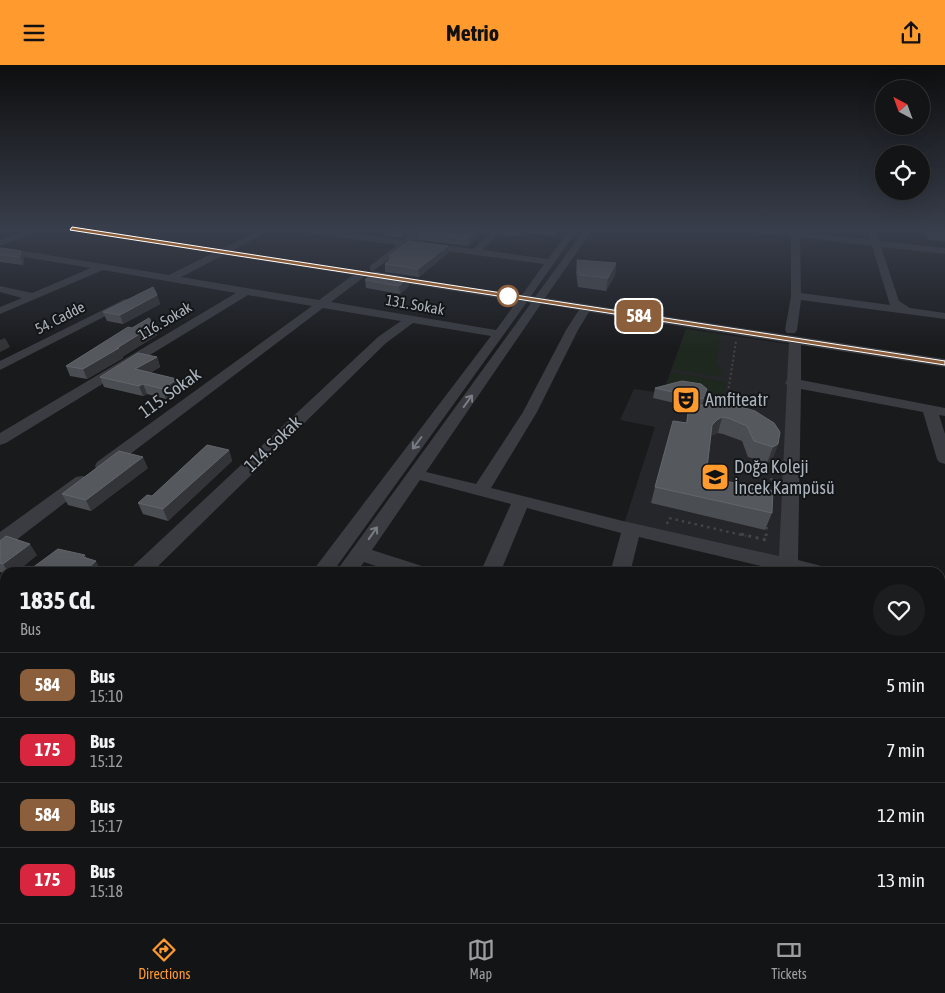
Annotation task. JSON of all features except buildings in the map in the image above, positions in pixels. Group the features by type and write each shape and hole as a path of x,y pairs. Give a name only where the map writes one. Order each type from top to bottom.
{"street":[{"path":"0,311 97,269"},
{"name":"131. Sokak","path":"114,269 499,334"},
{"path":"154,287 191,269"},
{"path":"362,269 793,335 945,363"},
{"path":"349,567 415,474 534,296 546,269"},
{"path":"324,567 499,334 556,269"},
{"path":"788,567 796,269"},
{"path":"884,269 894,303 906,310"},
{"name":"115. Sokak","path":"0,542 368,270"},
{"path":"0,289 33,297"},
{"name":"116. Sokak","path":"0,440 245,292"},
{"name":"54. Cadde","path":"0,366 137,296"},
{"path":"534,296 586,308 945,353"},
{"path":"796,297 945,316"},
{"path":"878,307 894,303"},
{"path":"481,490 530,412 572,330 586,308"},
{"name":"114. Sokak","path":"144,567 382,340 410,320"},
{"path":"792,383 937,411 945,459"},
{"path":"415,474 784,567"},
{"path":"493,567 522,500"},
{"path":"622,567 632,528"},
{"path":"359,553 400,567"}],"path":[{"path":"725,414 737,337"},
{"path":"768,495 777,452"},
{"path":"662,535 669,518 766,540 767,522"}],"shaded area":[{"name":"Doğa Koleji İncek Kampüsü","path":"686,329 795,345 788,564 623,527 655,427 620,420 634,389 663,393"},
{"path":"686,329 721,335 716,365 722,367 721,377 672,369"},
{"path":"671,372 726,382 723,396 667,385"}],"bus line":[{"name":"584","path":"335,269 945,363"}],"place":[{"name":"Amfiteatr","path":"686,400"},
{"name":"Doğa Koleji İncek Kampüsü","path":"715,477"}]}
